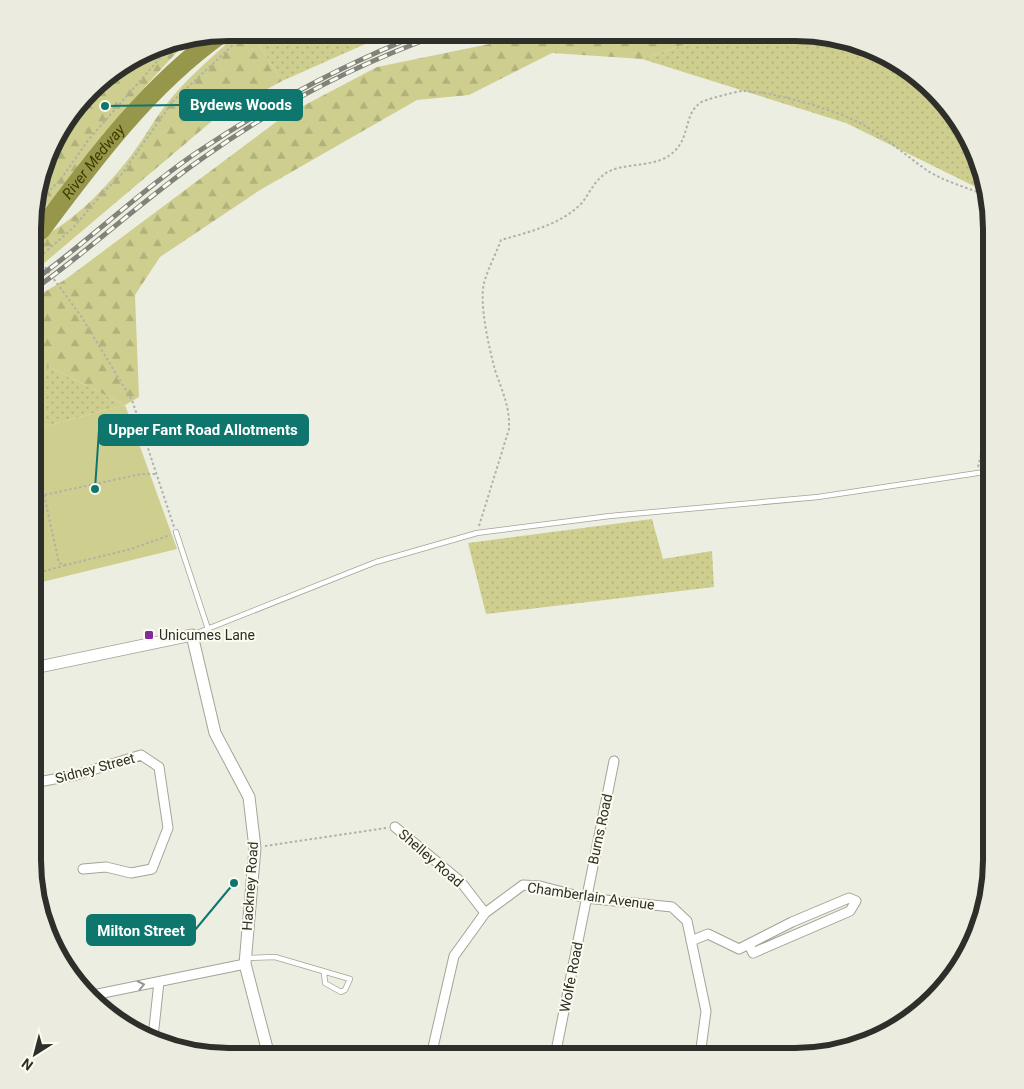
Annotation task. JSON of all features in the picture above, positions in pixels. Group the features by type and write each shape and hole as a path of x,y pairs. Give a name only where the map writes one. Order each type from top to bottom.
{"street":[{"path":"41,667 192,635"},
{"name":"Hackney Road","path":"192,635 215,733 249,797 255,848 245,961 267,1048"},
{"name":"Sidney Street","path":"41,782 76,775 141,755 159,767 168,828 152,869 131,873 106,867 83,869"},
{"name":"Burns Road","path":"586,898 614,761"},
{"name":"Shelley Road","path":"394,827 461,882 485,913"},
{"name":"Chamberlain Avenue","path":"432,1048 454,956 485,913 523,884 540,886 586,898 672,908 687,921 706,1011 701,1048"},
{"name":"Wolfe Road","path":"557,1048 586,898"},
{"path":"691,941 708,934 740,949 792,922 848,898 856,901 850,911 753,954 749,945"},
{"path":"792,922 794,937"},
{"path":"97,994 159,982 245,961"},
{"path":"154,1031 159,982"}],"lane":[{"path":"192,635 376,562 477,534 610,516 818,497 983,472"},
{"path":"176,532 208,629"},
{"path":"245,961 275,957 350,979 346,990 341,992 325,983 324,972"}],"path":[{"path":"41,256 73,228 100,195 122,175 172,101 238,41"},
{"path":"45,195 61,179 89,139 167,52"},
{"path":"477,534 509,428 510,412 495,370 483,294 484,283 501,240 538,229 564,218 581,204 594,183 608,172 663,159 678,149 686,135 691,112 700,103 742,91 769,95 849,118 908,155 929,172 979,193"},
{"path":"41,265 81,316 132,400 176,532 131,549 41,572"},
{"path":"977,473 983,447"},
{"path":"41,496 141,474 156,474"},
{"path":"44,495 59,563 66,565"},
{"path":"255,848 394,827"}],"green space":[{"path":"230,41 256,41 282,81 218,116 41,266 41,238 72,218 113,178 129,159 173,96"},
{"path":"256,41 372,41 282,81"},
{"path":"504,41 695,41 642,59 552,53 469,95 417,100 260,190 160,257 135,295 139,397 125,405 41,363 41,294 66,279 284,116 377,67"},
{"path":"695,41 794,41 819,43 855,51 889,66 928,96 958,135 973,169 978,188 846,123 642,59"},
{"path":"182,48 118,118 62,191 43,209 45,193 56,157 66,135 88,105 105,88 135,66 169,51"},
{"path":"41,363 125,405 41,427"},
{"path":"125,405 177,549 41,582 41,427"},
{"path":"652,519 663,559 712,551 714,587 486,614 468,543"}],"waterway":[{"name":"River Medway","path":"41,230 102,150 146,100 194,54 209,43"}],"railway":[{"path":"41,275 155,183 223,135 306,87 403,41"},
{"path":"41,284 179,175 257,122 349,72 423,41"}],"place":[{"name":"Bydews Woods","path":"105,106"},
{"name":"Upper Fant Road Allotments","path":"95,489"},
{"name":"Unicumes Lane","path":"149,635"},
{"name":"Milton Street","path":"234,883"}]}
